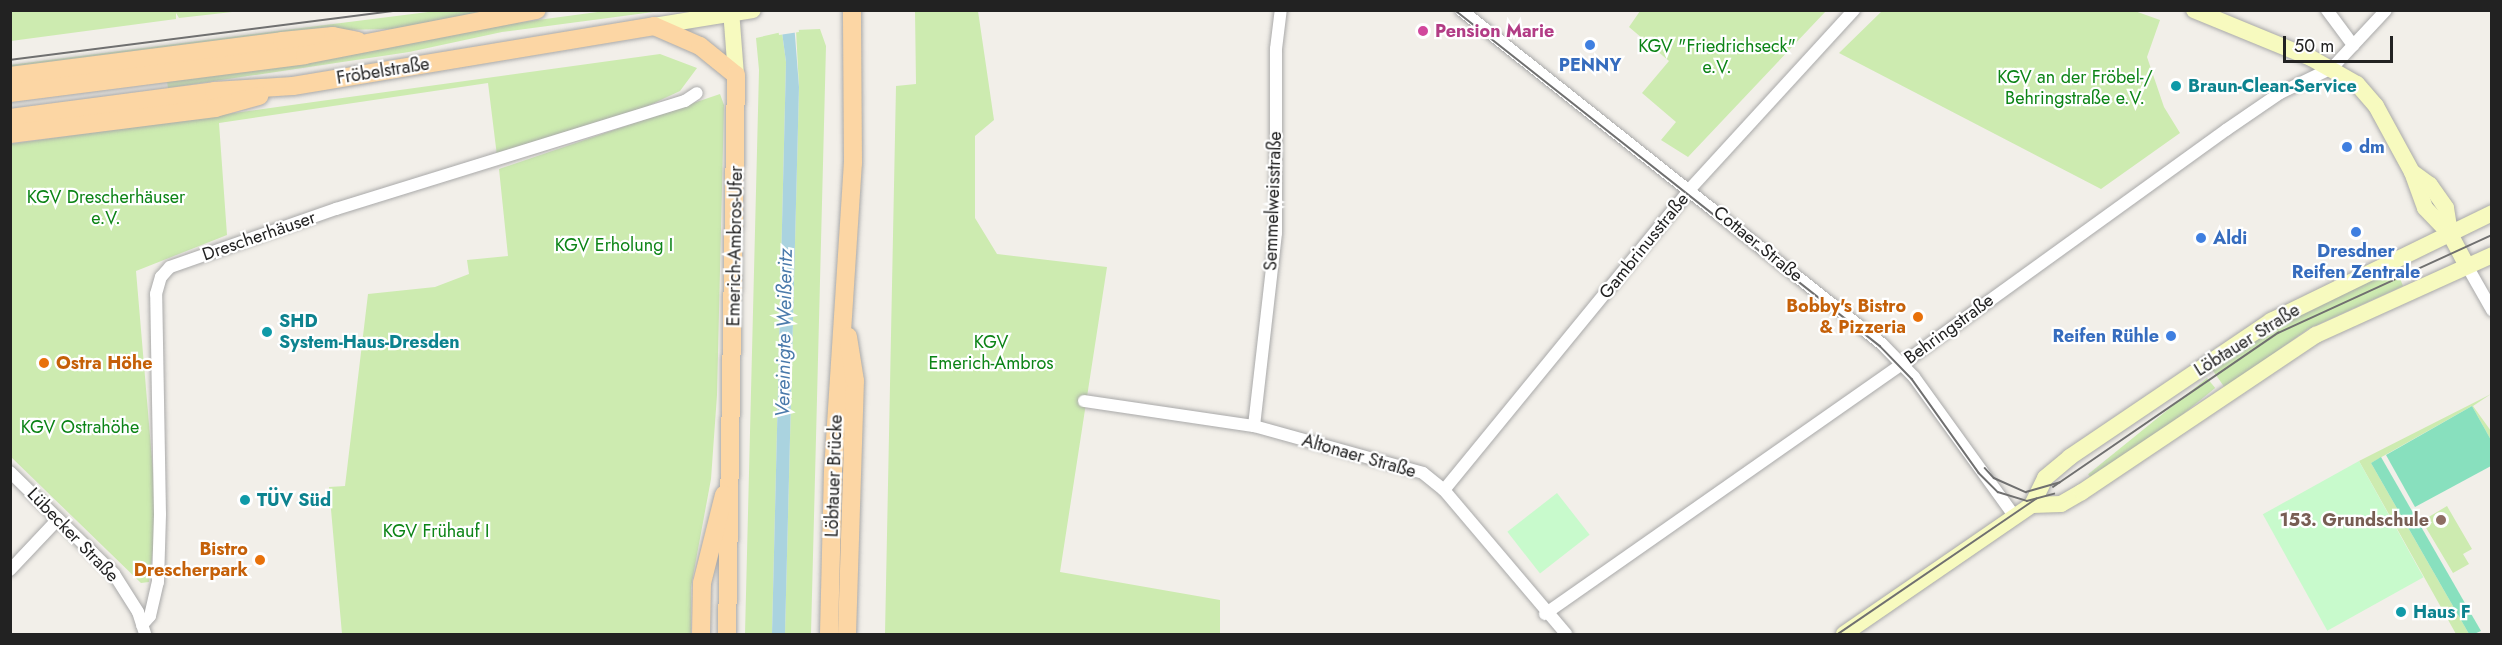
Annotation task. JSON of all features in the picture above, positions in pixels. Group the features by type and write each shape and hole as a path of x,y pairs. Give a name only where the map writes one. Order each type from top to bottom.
{"main road":[{"name":"Fröbelstraße","path":"10,93 305,55 537,10"},
{"path":"847,634 855,381 843,318 853,163 852,10"},
{"path":"2194,10 2332,68 2357,84 2376,106 2412,171 2430,185 2446,208 2450,234 2467,266"},
{"name":"Fröbelstraße","path":"10,118 214,91 292,86 731,12 751,11"},
{"name":"Emerich-Ambros-Ufer","path":"729,483 736,75 731,12"},
{"path":"654,26 700,46 736,75"},
{"path":"10,76 333,36 369,42"},
{"path":"10,134 215,108 292,86"},
{"name":"Löbtauer Straße","path":"2032,506 2053,470 2271,321 2492,213"},
{"name":"Löbtauer Straße","path":"1844,634 2015,516 2032,506 2061,504 2082,492 2316,334 2492,255"},
{"name":"Löbtauer Brücke","path":"829,634 833,471 843,318"},
{"path":"701,634 700,602 705,565 729,483"},
{"path":"727,634 729,483"}],"street":[{"name":"Semmelweisstraße","path":"1254,426 1276,233 1276,49 1281,10"},
{"name":"Cottaer Straße","path":"1461,10 1690,189 1903,363 2015,516"},
{"name":"Gambrinusstraße","path":"1444,490 1690,189 1854,10"},
{"path":"2327,10 2353,45"},
{"name":"Behringstraße","path":"1545,614 1903,363 2235,124 2299,82 2332,68 2386,10"},
{"name":"Drescherhäuser","path":"144,630 150,616 158,582 160,514 156,294 161,277 170,267 336,209 675,105 697,93"},
{"path":"2467,266 2492,310"},
{"name":"Altonaer Straße","path":"1084,401 1254,426 1423,473 1444,490 1545,614 1566,634"},
{"name":"Lübecker Straße","path":"10,472 114,574 144,630"},
{"path":"10,570 58,519"}],"green space":[{"name":"KGV an der Fröbel-/ Behringstraße e.V.","path":"1883,10 2132,10 2160,20 2147,57 2164,107 2180,133 2101,189 1839,53"},
{"path":"10,11 241,11 179,18 176,13 176,19 11,41"},
{"path":"436,11 487,11 394,29 332,30 11,71 10,65"},
{"path":"605,11 661,11 502,32 409,52 168,88 167,81 478,28"},
{"name":"KGV Emerich-Ambros","path":"915,11 978,11 994,120 975,136 975,218 997,254 1107,267 1060,572 1220,600 1220,634 885,634 896,86 916,84"},
{"name":"KGV \"Friedrichseck\" e.V.","path":"1640,11 1826,11 1688,157 1661,140 1676,122 1642,93 1669,61 1629,27"},
{"path":"820,29 826,46 811,634 785,634 799,87 796,30"},
{"path":"782,32 786,62 772,634 745,634 759,70 756,38"},
{"path":"660,54 697,68 680,91 635,112 497,156 488,83 219,123 227,235 136,271 157,518 149,582 141,583 11,457 10,144"},
{"path":"720,94 724,105 717,395 711,479 691,587 691,634 342,634 329,487 345,486 368,294 435,287 469,274 467,260 508,256 499,169"},
{"path":"2396,268 2403,286 2308,329 2225,388 2211,368 2266,331"},
{"path":"2207,378 2215,388 2096,484 2088,474"},
{"path":"2491,394 2473,406 2491,431 2491,440 2472,406 2371,463 2469,634 2456,634 2359,461"},
{"path":"2472,406 2491,440 2491,466 2415,507 2386,455"},
{"path":"2381,457 2481,631 2469,634 2371,463"},
{"path":"2359,461 2423,577 2327,631 2263,514"},
{"path":"1557,493 1590,535 1540,574 1507,532"},
{"path":"2447,506 2472,549 2463,554 2469,564 2453,573 2422,521"}],"water":[{"name":"Vereinigte Weißeritz","path":"793,10 799,87 785,634 772,634 786,62 782,32"}],"pier":[{"path":"775,10 796,10 799,32 779,35"}],"tram line":[{"path":"10,60 398,10"},
{"path":"1455,10 1880,346 1912,379 1979,473 1998,492 2027,501 2054,494"},
{"path":"2053,487 2278,333 2492,235"},
{"path":"1985,468 1994,478 2026,492 2060,482"},
{"path":"1838,634 2036,499"}],"place":[{"name":"Pension Marie","path":"1423,31"},
{"name":"PENNY","path":"1590,45"},
{"name":"Braun-Clean-Service","path":"2176,86"},
{"name":"dm","path":"2347,147"},
{"name":"Dresdner Reifen Zentrale","path":"2356,232"},
{"name":"Aldi","path":"2201,238"},
{"name":"Bobby's Bistro & Pizzeria","path":"1918,317"},
{"name":"SHD System-Haus-Dresden","path":"267,332"},
{"name":"Reifen Rühle","path":"2171,336"},
{"name":"Ostra Höhe","path":"44,363"},
{"name":"TÜV Süd","path":"245,500"},
{"name":"153. Grundschule","path":"2441,520"},
{"name":"Bistro Drescherpark","path":"260,560"},
{"name":"Haus F","path":"2401,612"}],"park label":[{"name":"KGV Drescherhäuser e.V.","path":"106,208"},
{"name":"KGV Erholung I","path":"614,245"},
{"name":"KGV Ostrahöhe","path":"80,427"},
{"name":"KGV Frühauf I","path":"436,531"}]}
